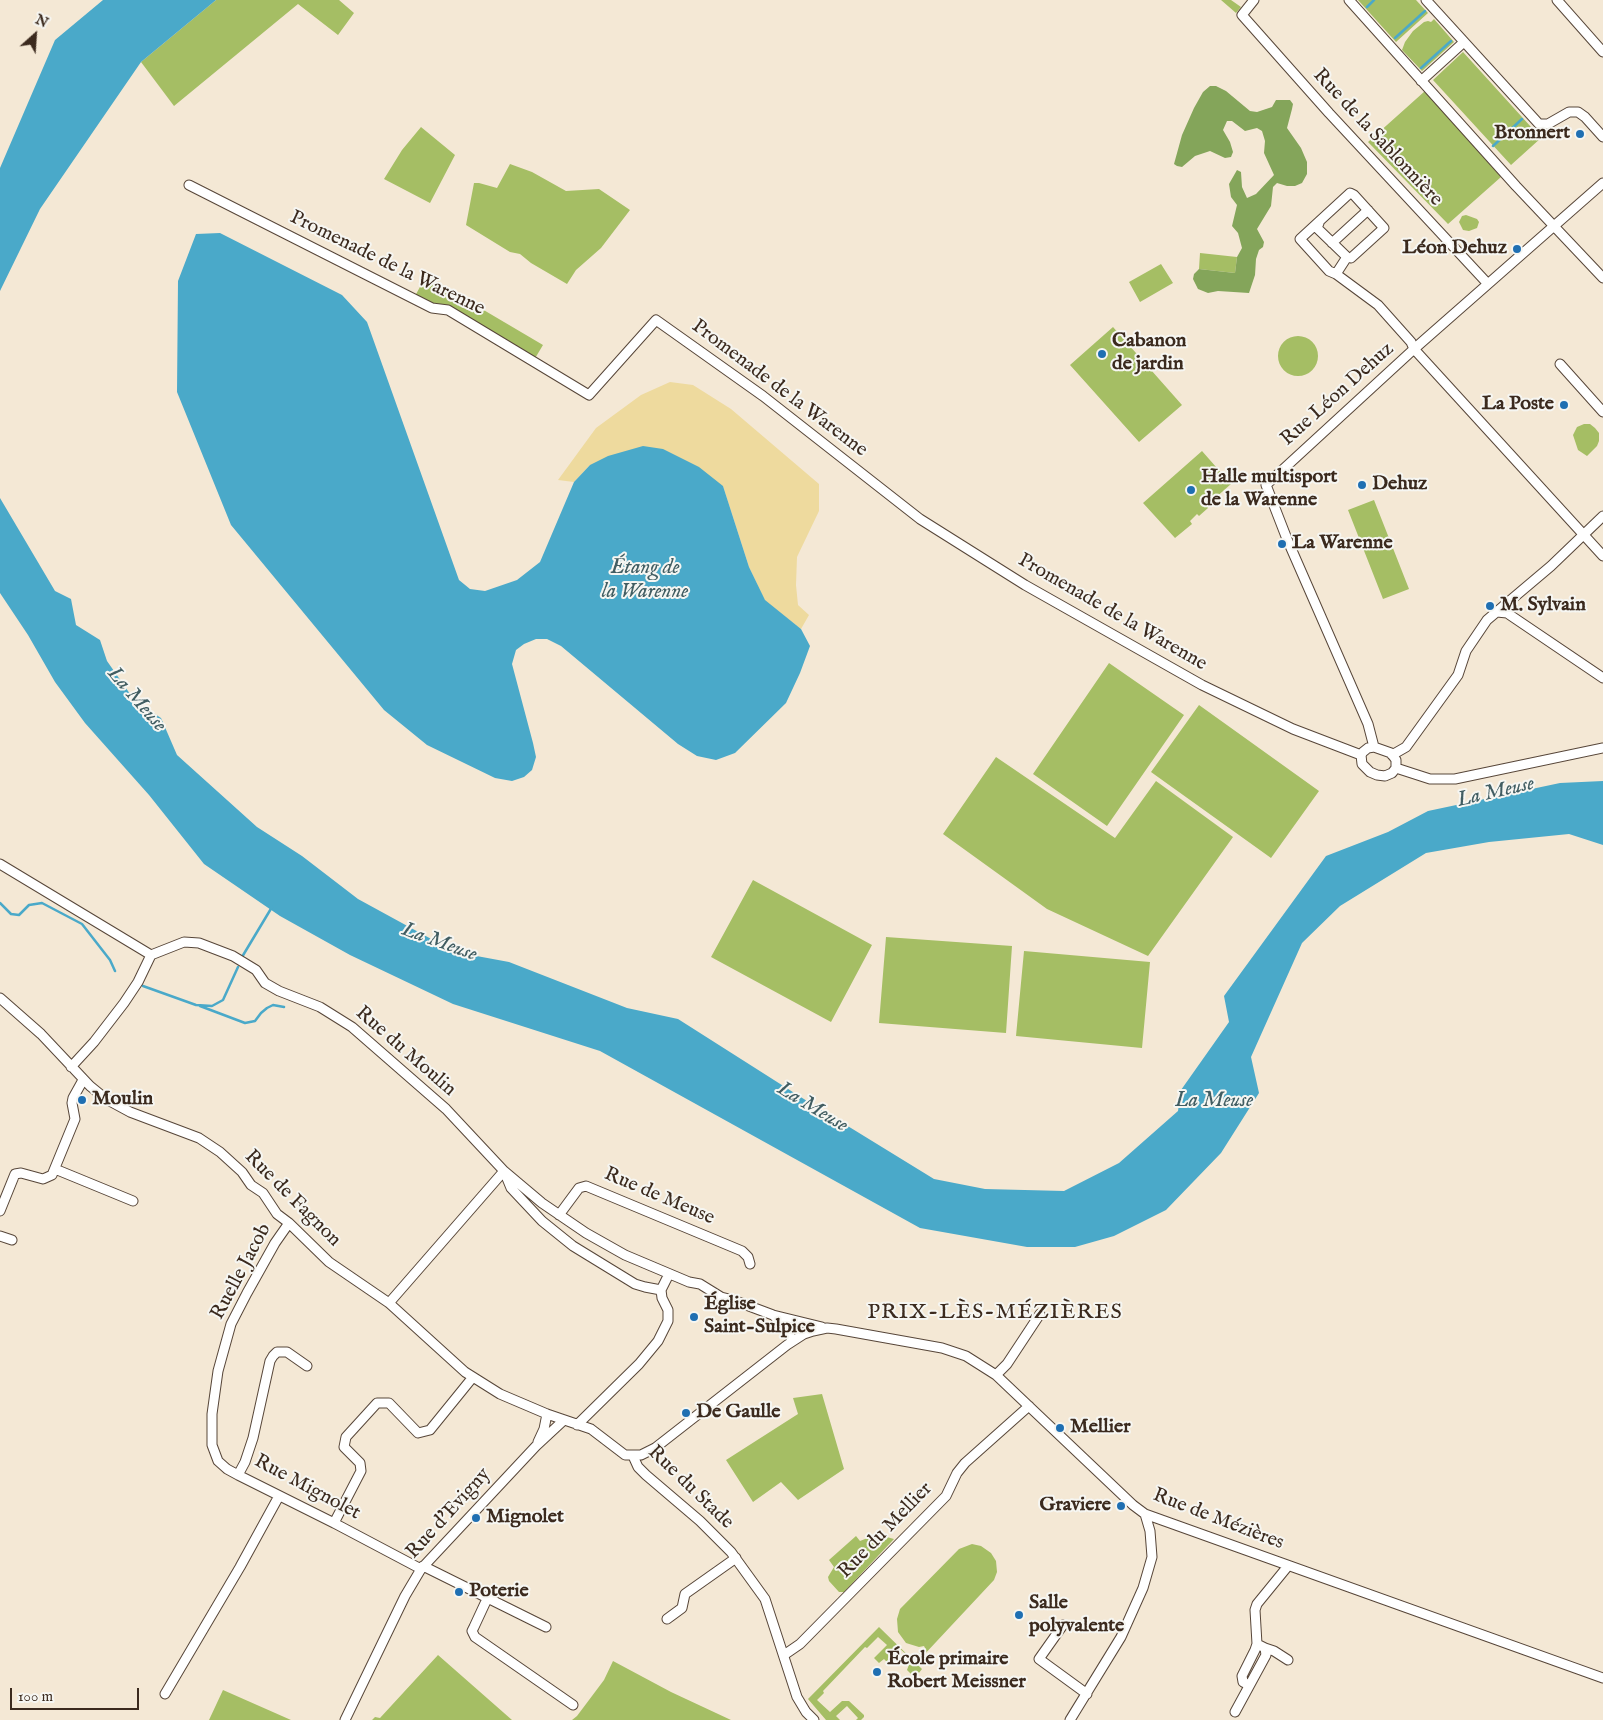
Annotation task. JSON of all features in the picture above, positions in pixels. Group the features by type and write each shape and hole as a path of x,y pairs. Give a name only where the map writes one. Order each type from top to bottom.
{"street":[{"name":"Rue de la Sablonnière","path":"1254,0 1242,15 1323,106 1488,284"},
{"path":"1349,0 1516,186 1603,278"},
{"path":"1426,0 1539,124 1548,124 1573,112 1578,112 1601,131"},
{"path":"1557,0 1603,52"},
{"path":"1421,81 1464,42"},
{"name":"Rue Léon Dehuz","path":"1374,747 1368,724 1290,547 1266,485 1414,350 1603,183"},
{"name":"Promenade de la Warenne","path":"189,185 432,308 448,310 589,395 656,320 763,396 920,519 1025,585 1202,685 1293,729 1361,755"},
{"path":"1336,274 1347,258 1351,258 1384,228 1350,193 1300,240 1329,271 1336,274 1378,305 1411,342 1414,350 1603,556"},
{"path":"1332,243 1368,210"},
{"path":"1318,223 1318,228 1347,258"},
{"path":"1560,364 1603,412"},
{"path":"1392,755 1406,747 1422,727 1458,675 1466,651 1487,620 1551,566 1603,516"},
{"path":"1497,612 1508,613 1603,678"},
{"path":"1374,747 1382,749 1396,760 1396,768 1392,773 1386,776 1377,775 1370,772 1362,764 1361,755 1368,748 1374,747"},
{"path":"1396,768 1430,780 1455,779 1603,748"},
{"path":"0,864 151,955 138,982 124,1003 94,1042 71,1067"},
{"name":"Rue du Moulin","path":"151,955 184,942 199,943 233,956 256,970 265,983 279,992 320,1007 352,1027 446,1110 504,1171 559,1215 612,1248 669,1274 700,1284 721,1298 733,1300 773,1316 827,1328"},
{"name":"Rue de Fagnon","path":"0,998 35,1029 83,1080 106,1099 122,1108 185,1132 210,1144 242,1172 251,1185 263,1192 277,1214 289,1223 329,1262 389,1303 472,1377 500,1394 564,1420"},
{"path":"0,1211 15,1174 21,1173 43,1179 52,1175 75,1120 72,1102 83,1080"},
{"path":"55,1169 133,1201"},
{"path":"389,1303 504,1171"},
{"name":"Rue du Moulin","path":"504,1171 511,1188 542,1221 573,1246 635,1284 661,1290"},
{"name":"Rue de Meuse","path":"559,1215 579,1188 586,1186 742,1251 748,1257 750,1264"},
{"name":"Ruelle Jacob","path":"238,1475 218,1461 212,1445 212,1414 218,1371 232,1324 275,1243 289,1223"},
{"path":"0,1236 12,1240"},
{"path":"577,1424 649,1354 662,1334 668,1321 668,1310 662,1298 661,1290 669,1274"},
{"path":"996,1375 1007,1364 1040,1314"},
{"name":"Rue du Moulin","path":"773,1316 799,1337"},
{"path":"633,1456 641,1455 655,1448 799,1337 789,1320"},
{"name":"Rue de Mézières","path":"799,1337 813,1330 827,1328 892,1338 950,1350 975,1361 996,1375 1145,1514 1603,1678"},
{"name":"Rue Mignolet","path":"307,1366 287,1352 277,1352 273,1356 270,1361 253,1438 245,1462 238,1475 546,1627"},
{"path":"334,1523 361,1471 360,1463 344,1447 346,1437 377,1403 389,1403 418,1433 430,1430 472,1377"},
{"name":"Rue du Mellier","path":"784,1655 800,1644 946,1496 957,1473 965,1462 1029,1406"},
{"name":"Rue d'Evigny","path":"536,1446 544,1429 547,1414"},
{"name":"Rue du Stade","path":"564,1420 596,1432 621,1453 633,1456 638,1467 646,1475 712,1532 736,1558 765,1599 798,1696 806,1712 814,1720"},
{"name":"Rue d'Evigny","path":"345,1720 405,1596 422,1567 536,1446 564,1420"},
{"path":"165,1694 240,1567 279,1496"},
{"path":"1070,1720 1121,1637 1143,1588 1152,1557 1150,1531 1145,1514"},
{"name":"Rue du Stade","path":"667,1619 682,1608 686,1594 736,1558"},
{"path":"1235,1712 1266,1655 1261,1646 1255,1610 1257,1604 1288,1566"},
{"path":"487,1599 472,1632 475,1637 573,1705"},
{"path":"1063,1625 1039,1659 1087,1694"},
{"path":"1261,1646 1274,1651 1288,1660"}],"green space":[{"path":"216,0 339,0 354,13 338,35 298,4 174,106 141,62"},
{"path":"1221,0 1231,0 1241,7 1236,13"},
{"path":"1358,0 1416,0 1428,13 1396,42"},
{"path":"1434,19 1454,42 1422,71 1402,50 1413,31 1424,22 1431,22"},
{"path":"1463,52 1541,138 1511,165 1433,80"},
{"path":"1210,86 1216,86 1226,91 1250,111 1257,112 1272,107 1276,100 1290,100 1293,104 1287,128 1301,148 1307,162 1307,174 1302,183 1295,186 1287,186 1277,183 1273,187 1271,206 1257,229 1264,242 1256,259 1255,275 1249,293 1218,291 1208,293 1198,289 1193,279 1194,274 1199,269 1235,273 1237,257 1242,248 1238,233 1232,226 1237,205 1231,197 1229,184 1237,170 1241,172 1242,187 1247,198 1256,194 1274,175 1264,153 1265,141 1262,131 1257,128 1245,131 1232,121 1227,121 1223,130 1233,152 1231,157 1225,158 1210,151 1195,156 1182,167 1174,164 1182,135 1194,108 1203,92"},
{"path":"1425,91 1501,177 1448,224 1368,142"},
{"path":"421,127 455,155 430,203 384,179 402,150"},
{"path":"510,164 532,172 566,191 599,189 630,210 601,248 576,270 567,284 531,263 520,254 510,252 466,225 474,183 497,188"},
{"path":"1466,215 1477,219 1479,222 1477,228 1469,231 1463,230 1459,222 1462,216"},
{"path":"1200,253 1237,257 1235,273 1199,269"},
{"path":"1161,264 1173,283 1140,302 1129,282"},
{"path":"426,276 543,345 534,360 415,296"},
{"path":"1113,327 1182,405 1139,442 1070,365"},
{"path":"1294,336 1302,336 1309,339 1315,345 1318,356 1315,367 1309,373 1302,376 1294,376 1287,373 1281,367 1278,360 1278,352 1281,345 1287,339"},
{"path":"1590,424 1599,433 1597,446 1587,456 1578,450 1573,435 1577,427"},
{"name":"Halle multisport de la Warenne","path":"1202,451 1231,484 1214,499 1211,497 1204,503 1208,508 1199,516 1197,514 1190,521 1192,524 1175,538 1143,503"},
{"path":"1374,500 1409,589 1383,599 1348,510"},
{"path":"1109,663 1184,715 1107,826 1033,774"},
{"path":"1199,705 1319,791 1271,858 1151,772"},
{"path":"996,757 1115,838 1156,781 1233,837 1148,956 1047,909 943,834"},
{"path":"753,880 872,945 831,1022 711,957"},
{"path":"886,937 1012,946 1006,1033 879,1023"},
{"path":"1024,951 1150,962 1142,1048 1016,1036"},
{"path":"822,1394 844,1469 798,1500 781,1482 753,1502 726,1460 798,1414 793,1398"},
{"path":"856,1536 860,1541 870,1537 883,1536 894,1539 844,1592 839,1592 829,1581 828,1577 834,1567 829,1560"},
{"path":"972,1544 981,1546 991,1553 996,1561 997,1572 994,1580 922,1657 919,1654 925,1648 924,1646 919,1647 906,1643 898,1632 897,1619 900,1609 959,1549"},
{"path":"879,1627 922,1669 915,1678 907,1670 911,1659 897,1646 891,1652 893,1655 887,1662 884,1659 879,1663 874,1658 887,1645 878,1637 867,1648 865,1647 823,1691 824,1693 817,1700 830,1712 842,1701 849,1701 864,1717 861,1720 856,1720 858,1718 847,1706 836,1716 840,1720 826,1720 808,1699"},
{"path":"438,1655 512,1720 372,1720 375,1717 380,1718"},
{"path":"613,1661 671,1692 731,1720 572,1720 604,1680"},
{"path":"223,1690 291,1720 209,1720"}],"sand":[{"path":"670,382 693,385 731,409 819,484 819,511 797,557 796,585 798,605 809,615 801,629 765,601 749,567 723,486 590,465 574,482 558,480 596,428 641,395"}],"water":[{"path":"103,0 216,0 141,62 40,209 0,291 0,168 55,40"},
{"name":"Étang de la Warenne","path":"220,233 342,295 367,322 459,580 470,589 485,591 517,580 540,562 574,482 590,465 608,456 643,446 663,449 699,467 723,486 749,567 765,600 801,629 810,646 786,703 735,753 716,760 697,756 678,744 561,646 547,639 536,639 516,650 512,664 536,757 532,770 524,777 512,781 495,778 427,745 384,710 231,525 177,392 178,281 196,234"},
{"name":"La Meuse","path":"0,498 55,591 71,599 76,625 100,640 107,661 135,701 161,718 177,755 257,827 302,856 358,899 455,952 509,962 627,1008 678,1019 934,1179 985,1189 1064,1191 1119,1163 1178,1111 1181,1090 1229,1022 1224,996 1326,856 1388,832 1428,811 1560,783 1603,781 1603,845 1569,834 1489,842 1426,853 1340,906 1302,943 1251,1057 1259,1093 1221,1153 1166,1210 1114,1236 1075,1247 1027,1247 920,1228 600,1051 453,1004 350,955 280,916 204,864 149,795 85,723 55,682 28,635 0,593"}],"waterway":[{"path":"1367,7 1374,0"},
{"path":"1395,38 1425,11"},
{"path":"1421,68 1451,41"},
{"path":"1493,146 1522,119"},
{"path":"0,903 11,914 19,915 29,905 42,903 82,924 110,960 115,971"},
{"path":"242,957 272,907"},
{"path":"143,986 196,1005 212,1006 223,1000 238,967"},
{"path":"200,1006 245,1023 255,1021 261,1013 273,1005 284,1007"}],"place":[{"name":"Bronnert","path":"1580,134"},
{"name":"Léon Dehuz","path":"1517,249"},
{"name":"Cabanon de jardin","path":"1102,354"},
{"name":"La Poste","path":"1564,405"},
{"name":"Dehuz","path":"1362,485"},
{"name":"Halle multisport de la Warenne","path":"1191,490"},
{"name":"La Warenne","path":"1282,544"},
{"name":"M. Sylvain","path":"1490,606"},
{"name":"Moulin","path":"82,1100"},
{"name":"Église Saint-Sulpice","path":"694,1317"},
{"name":"De Gaulle","path":"686,1413"},
{"name":"Mellier","path":"1060,1428"},
{"name":"Graviere","path":"1121,1506"},
{"name":"Mignolet","path":"476,1518"},
{"name":"Poterie","path":"459,1592"},
{"name":"Salle polyvalente","path":"1019,1615"},
{"name":"École primaire Robert Meissner","path":"877,1672"}],"district":[{"name":"PRIX-LÈS-MÉZIÈRES","path":"995,1313"}]}
